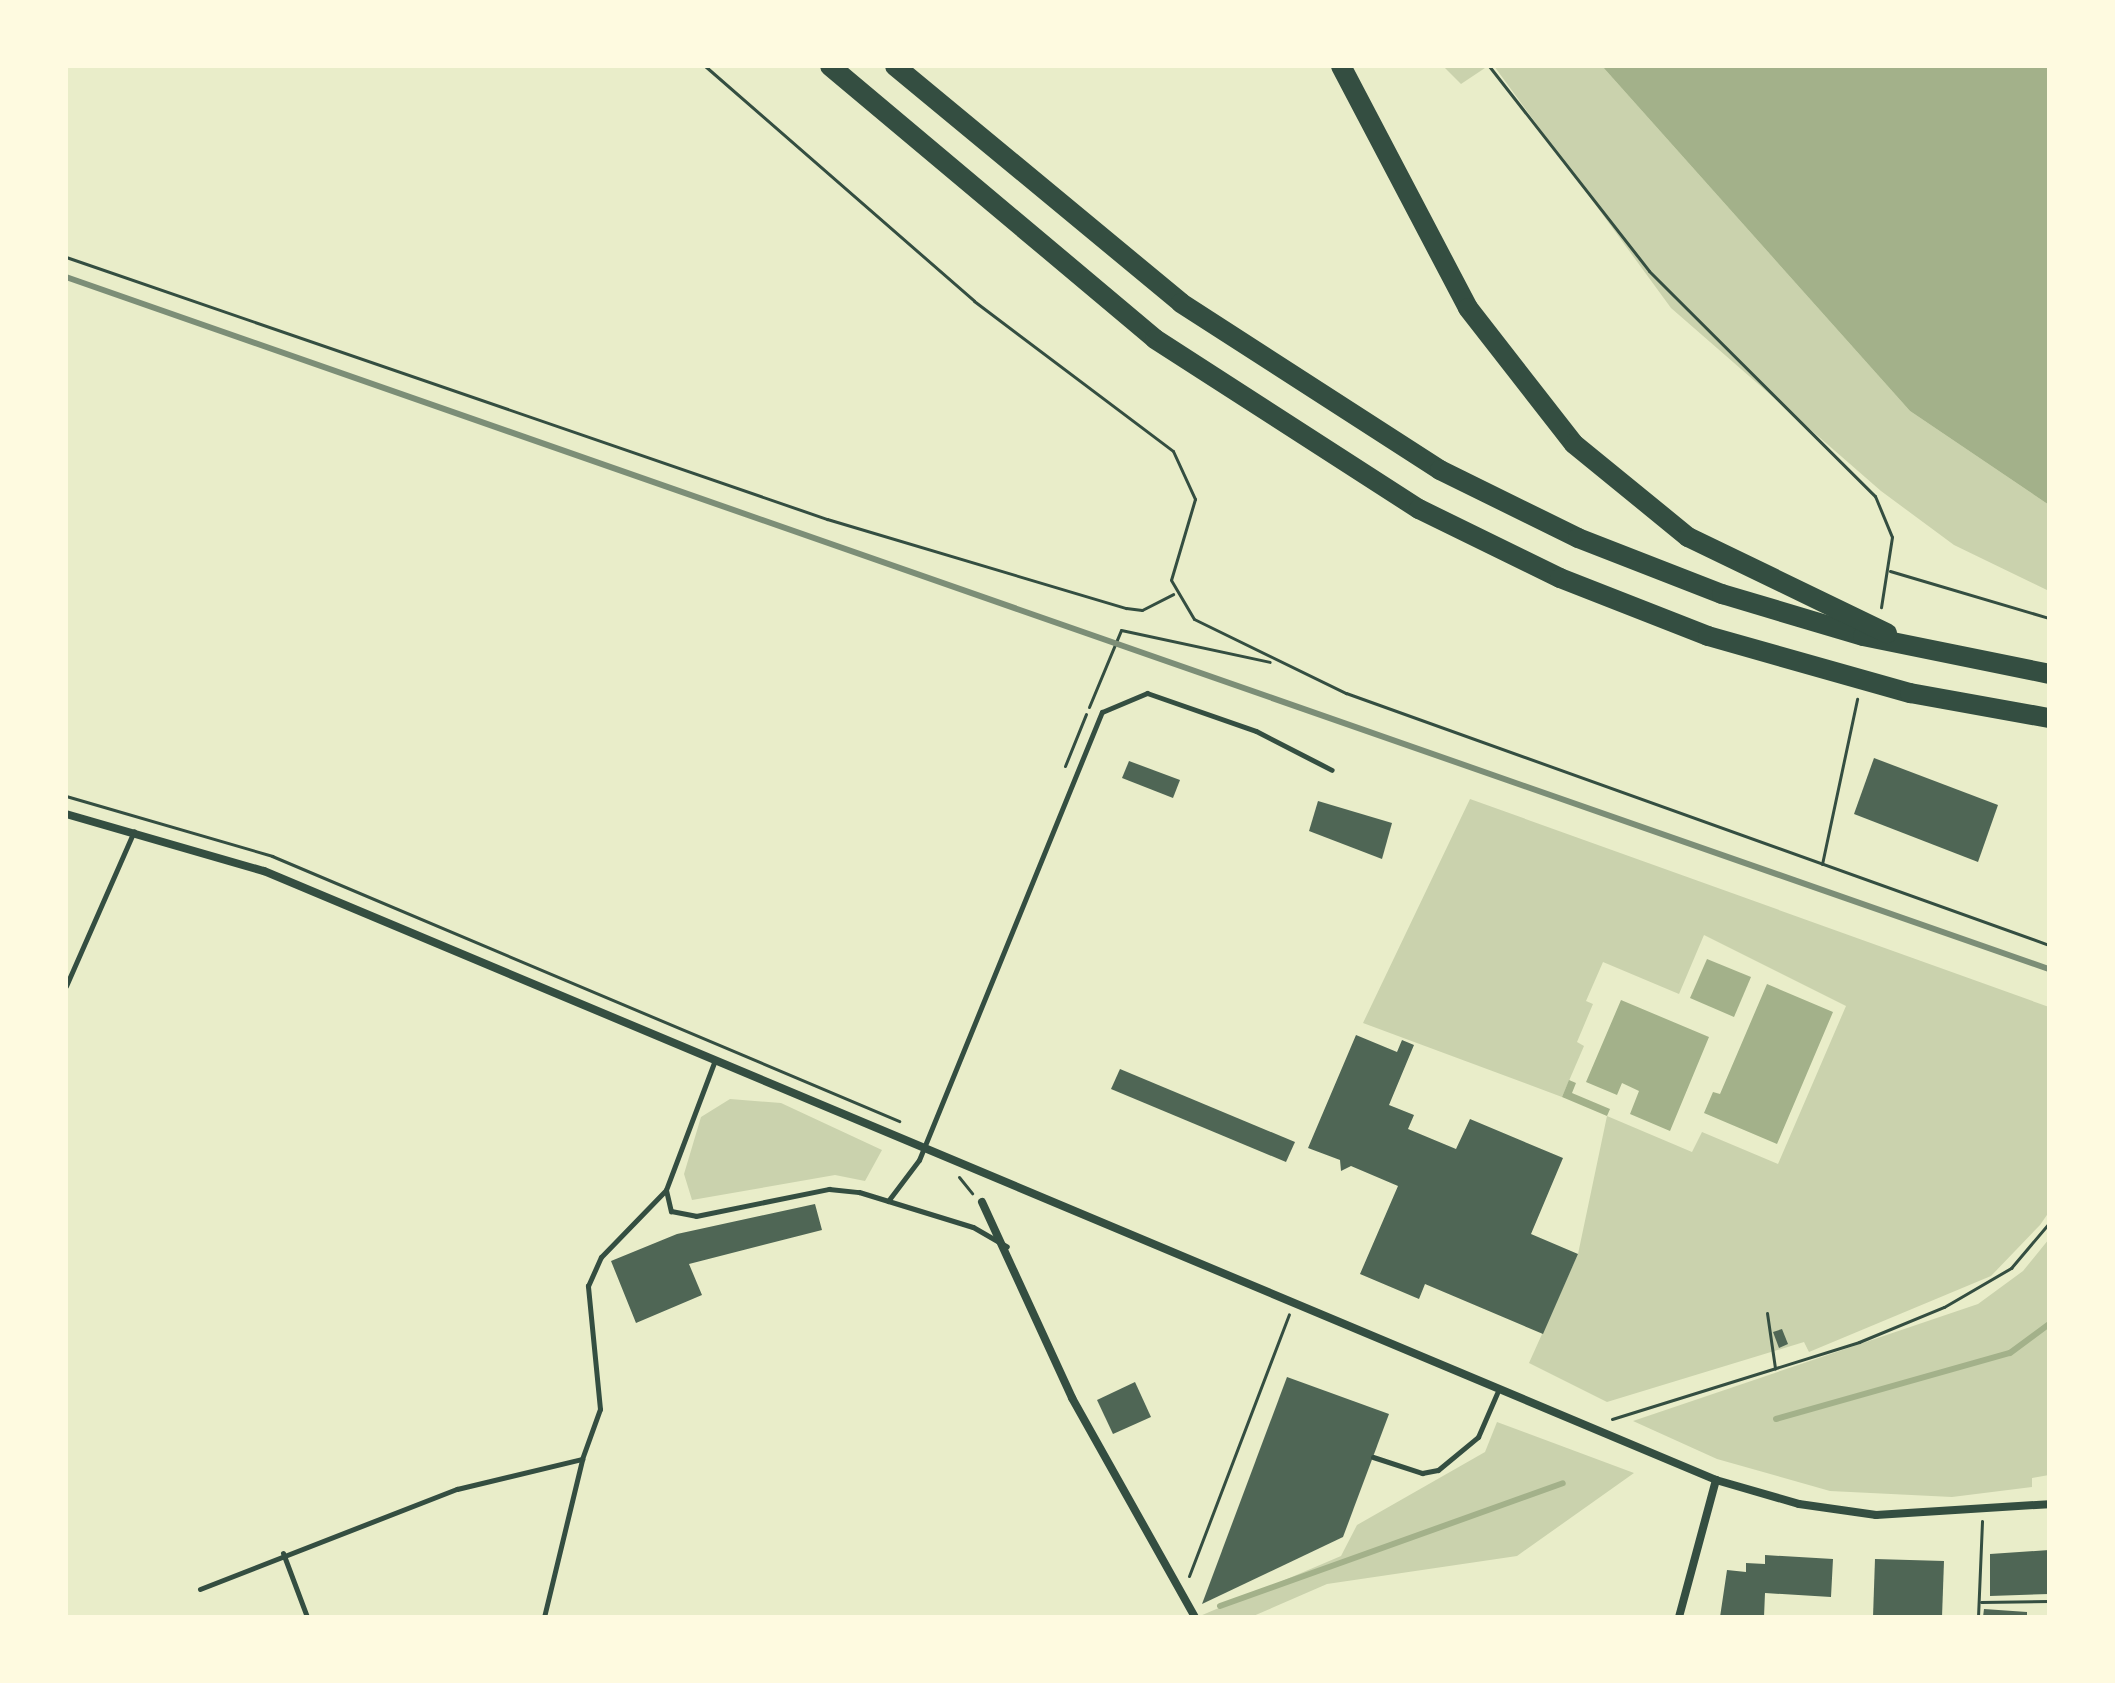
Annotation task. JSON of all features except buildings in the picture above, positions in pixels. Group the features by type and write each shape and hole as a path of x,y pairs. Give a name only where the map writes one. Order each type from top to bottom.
{"highway":[{"path":"830,66 1155,339 1419,509 1560,578 1708,636 1881,686 2049,718"},
{"path":"895,66 1140,272 1396,445 1531,516 1674,577 1919,650 2049,674"},
{"path":"1341,66 1468,308 1574,444 1688,537 1919,650"}],"street":[{"path":"66,814 134,830 264,871 923,1146 1497,1393 1716,1480 1835,1511 1981,1513 2049,1504"},
{"path":"982,1202 1007,1247 1072,1398 1195,1617"},
{"path":"1679,1617 1716,1480"}],"lane":[{"path":"888,1201 923,1146 1102,712 1114,701 1147,693 1256,731 1332,770"},
{"path":"66,986 134,830"},
{"path":"544,1617 582,1459 600,1409 588,1286 601,1257 666,1190 716,1059"},
{"path":"666,1190 671,1211 696,1216 829,1189 888,1201 973,1227 1007,1247"},
{"path":"1373,1457 1408,1470 1438,1470 1478,1437 1497,1393"},
{"path":"200,1589 283,1553 457,1489 582,1459"},
{"path":"283,1553 307,1617"}],"path":[{"path":"66,257 827,519 1126,608 1142,610 1173,594 1195,499 1173,451 974,301 705,66"},
{"path":"1489,66 1649,271 1875,496 1892,537 1886,585"},
{"path":"1890,571 2049,618"},
{"path":"1173,594 1194,619 1274,663 2049,945"},
{"path":"1065,763 1121,630 1274,663"},
{"path":"1822,864 1850,731"},
{"path":"959,1177 982,1202"},
{"path":"1612,1419 1775,1369 1973,1293 2011,1268 2049,1223"},
{"path":"1181,1595 1292,1306"},
{"path":"1767,1313 1775,1369"},
{"path":"1978,1617 1981,1513"},
{"path":"1979,1602 2049,1601"}],"shaded area":[{"path":"1443,66 1488,66 1461,84"},
{"path":"1494,66 1602,66 1910,411 2049,505 2049,591 1954,545 1881,491 1671,308"},
{"path":"1602,66 2049,66 2049,505 1910,411"},
{"path":"1470,799 2049,1007 2049,1212 2040,1225 1991,1276 1809,1352 1804,1342 1607,1402 1529,1363 1578,1254 1607,1116 1692,1152 1702,1132 1778,1164 1846,1006 1704,935 1679,994 1603,962 1586,1001 1593,1004 1577,1042 1584,1046 1562,1097 1363,1023"},
{"path":"1707,959 1751,977 1734,1017 1690,998"},
{"path":"1767,984 1833,1012 1777,1144 1704,1113 1713,1092 1720,1094"},
{"path":"1621,1000 1709,1037 1670,1131 1630,1114 1639,1091 1622,1083 1617,1095 1586,1082"},
{"path":"1569,1080 1576,1083 1572,1093 1610,1109 1607,1116 1562,1097"},
{"path":"730,1099 781,1103 882,1150 865,1181 835,1175 692,1200 684,1174 701,1117"},
{"path":"2049,1239 2049,1475 2032,1478 2032,1487 1952,1497 1830,1491 1717,1459 1633,1421 1978,1304 2023,1271"},
{"path":"1497,1422 1634,1473 1517,1556 1327,1584 1251,1617 1200,1616 1341,1556 1357,1525 1485,1452"}],"waterway":[{"path":"1776,1419 2010,1353 2049,1324"},
{"path":"1220,1606 1563,1483"}],"railway":[{"path":"66,277 2049,969"}]}
